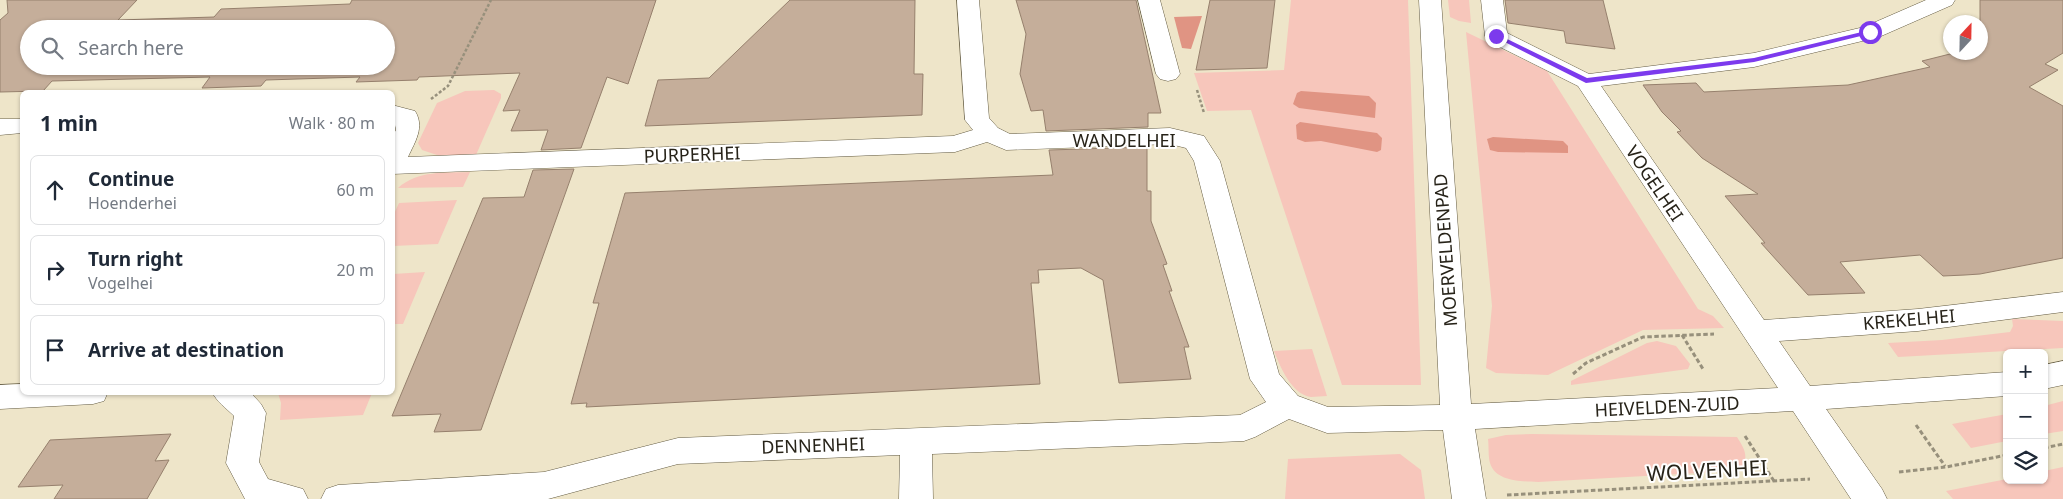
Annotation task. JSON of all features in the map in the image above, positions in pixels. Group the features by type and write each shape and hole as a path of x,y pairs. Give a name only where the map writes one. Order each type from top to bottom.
{"street":[{"path":"968,0 977,120 989,133"},
{"path":"1149,0 1168,74"},
{"name":"MOERVELDENPAD","path":"1430,0 1456,417 1469,498"},
{"name":"VOGELHEI","path":"1492,0 1496,36 1586,81 1862,488"},
{"path":"1586,81 1754,60 1870,32 1944,0"},
{"path":"395,158 408,130 399,114"},
{"path":"0,127 20,126"},
{"name":"WANDELHEI","path":"989,133 1006,142 1170,136 1195,142 1207,161 1265,379 1287,405 1327,420"},
{"name":"PURPERHEI","path":"395,165 956,144 989,133"},
{"name":"KREKELHEI","path":"1755,332 1918,320 2063,302"},
{"path":"2048,376 2063,373"},
{"name":"HEIVELDEN-ZUID","path":"1327,420 1456,417 1724,404 2003,384"},
{"path":"0,397 37,395"},
{"path":"233,395 250,413 242,463 252,494 291,499"},
{"name":"DENNENHEI","path":"338,499 544,486 678,451 1244,428 1287,405"},
{"path":"916,441 916,499"}],"path":[{"path":"399,114 448,86 491,0"},
{"path":"1168,74 1194,82 1205,114 1195,142"},
{"path":"1566,380 1586,363 1643,337 1755,332"},
{"path":"2048,447 2063,444"},
{"name":"WOLVENHEI","path":"1469,498 1862,488 1946,467 2003,456"}],"shaded area":[{"path":"1291,0 1408,0 1421,385 1342,385 1251,110 1207,111 1194,73 1284,70"},
{"path":"1448,0 1469,0 1471,23 1450,17"},
{"path":"1202,16 1191,49 1182,48 1174,17"},
{"path":"1466,32 1547,71 1698,309 1713,316 1724,328 1643,330 1548,375 1496,373 1486,368 1492,306"},
{"path":"494,90 501,94 501,98 476,155 440,156 422,150 418,143 437,103 465,91"},
{"path":"1301,91 1369,96 1376,103 1375,118 1299,108 1293,104 1297,93"},
{"path":"1300,122 1377,133 1382,138 1381,150 1377,152 1321,141 1305,142 1297,139 1296,125"},
{"path":"1493,137 1563,141 1568,146 1568,153 1498,152 1490,150 1487,139"},
{"path":"470,172 463,187 398,188 406,182 423,175"},
{"path":"457,200 438,244 395,246 395,212 399,203"},
{"path":"425,272 403,324 395,324 395,274"},
{"path":"2012,319 2063,321 2063,348 2003,349 2003,351 1898,357 1888,343 1942,340 2010,332 2013,326"},
{"path":"1657,341 1676,346 1690,364 1688,369 1571,385 1571,381 1647,343"},
{"path":"1312,349 1327,396 1311,397 1298,391 1287,378 1274,351"},
{"path":"279,395 371,395 363,415 280,420 281,403"},
{"path":"2063,401 2063,431 2048,433 2048,405"},
{"path":"2003,415 2003,442 1971,448 1952,424"},
{"path":"1506,435 1737,437 1744,448 1745,460 1742,468 1734,471 1538,482 1510,479 1498,474 1490,463 1488,439"},
{"path":"1400,454 1421,470 1425,499 1285,499 1288,459"},
{"path":"2063,467 2063,499 1953,499 1946,491 2003,480 2003,484 2048,484 2048,470"}],"building":[{"path":"7,0 137,0 118,20 214,17 221,9 350,4 352,0 656,0 628,84 607,77 581,148 541,150 548,130 511,131 520,110 503,111 520,73 419,77 417,80 356,82 360,77 266,80 261,86 202,88 210,77 52,81 44,90 0,92 0,20 8,13"},
{"path":"790,0 915,0 914,74 923,74 922,115 645,126 658,80 709,78"},
{"path":"1016,0 1136,0 1161,113 1148,113 1148,127 1046,131 1043,110 1031,111 1020,74 1026,34"},
{"path":"1210,0 1275,0 1267,68 1196,70"},
{"path":"1505,0 1603,0 1615,49 1566,43 1564,31 1508,23"},
{"path":"1980,0 2063,0 2063,53 2045,64 2058,70 2029,87 2063,106 2063,258 1980,274 1943,276 1920,255 1840,262 1865,293 1808,295 1761,243 1765,243 1725,196 1758,194 1702,158 1677,132 1681,131 1662,112 1643,85 1696,83 1704,92 1848,85 1930,67 1922,61 1943,56 1943,60 1988,60 1988,15 1980,15"},
{"path":"1147,147 1147,191 1151,191 1151,221 1167,264 1163,265 1172,291 1169,291 1189,347 1184,347 1191,379 1119,383 1103,280 1081,268 1038,270 1039,283 1031,283 1040,384 586,407 587,403 571,404 599,303 593,303 625,193 1053,175 1049,150"},
{"path":"574,169 481,430 434,432 441,414 392,416 483,198 524,197 533,170"},
{"path":"171,434 155,461 169,460 147,499 54,499 63,485 18,487 50,440"}],"route":[{"path":"1496,36 1586,81 1754,60 1870,32"}]}
